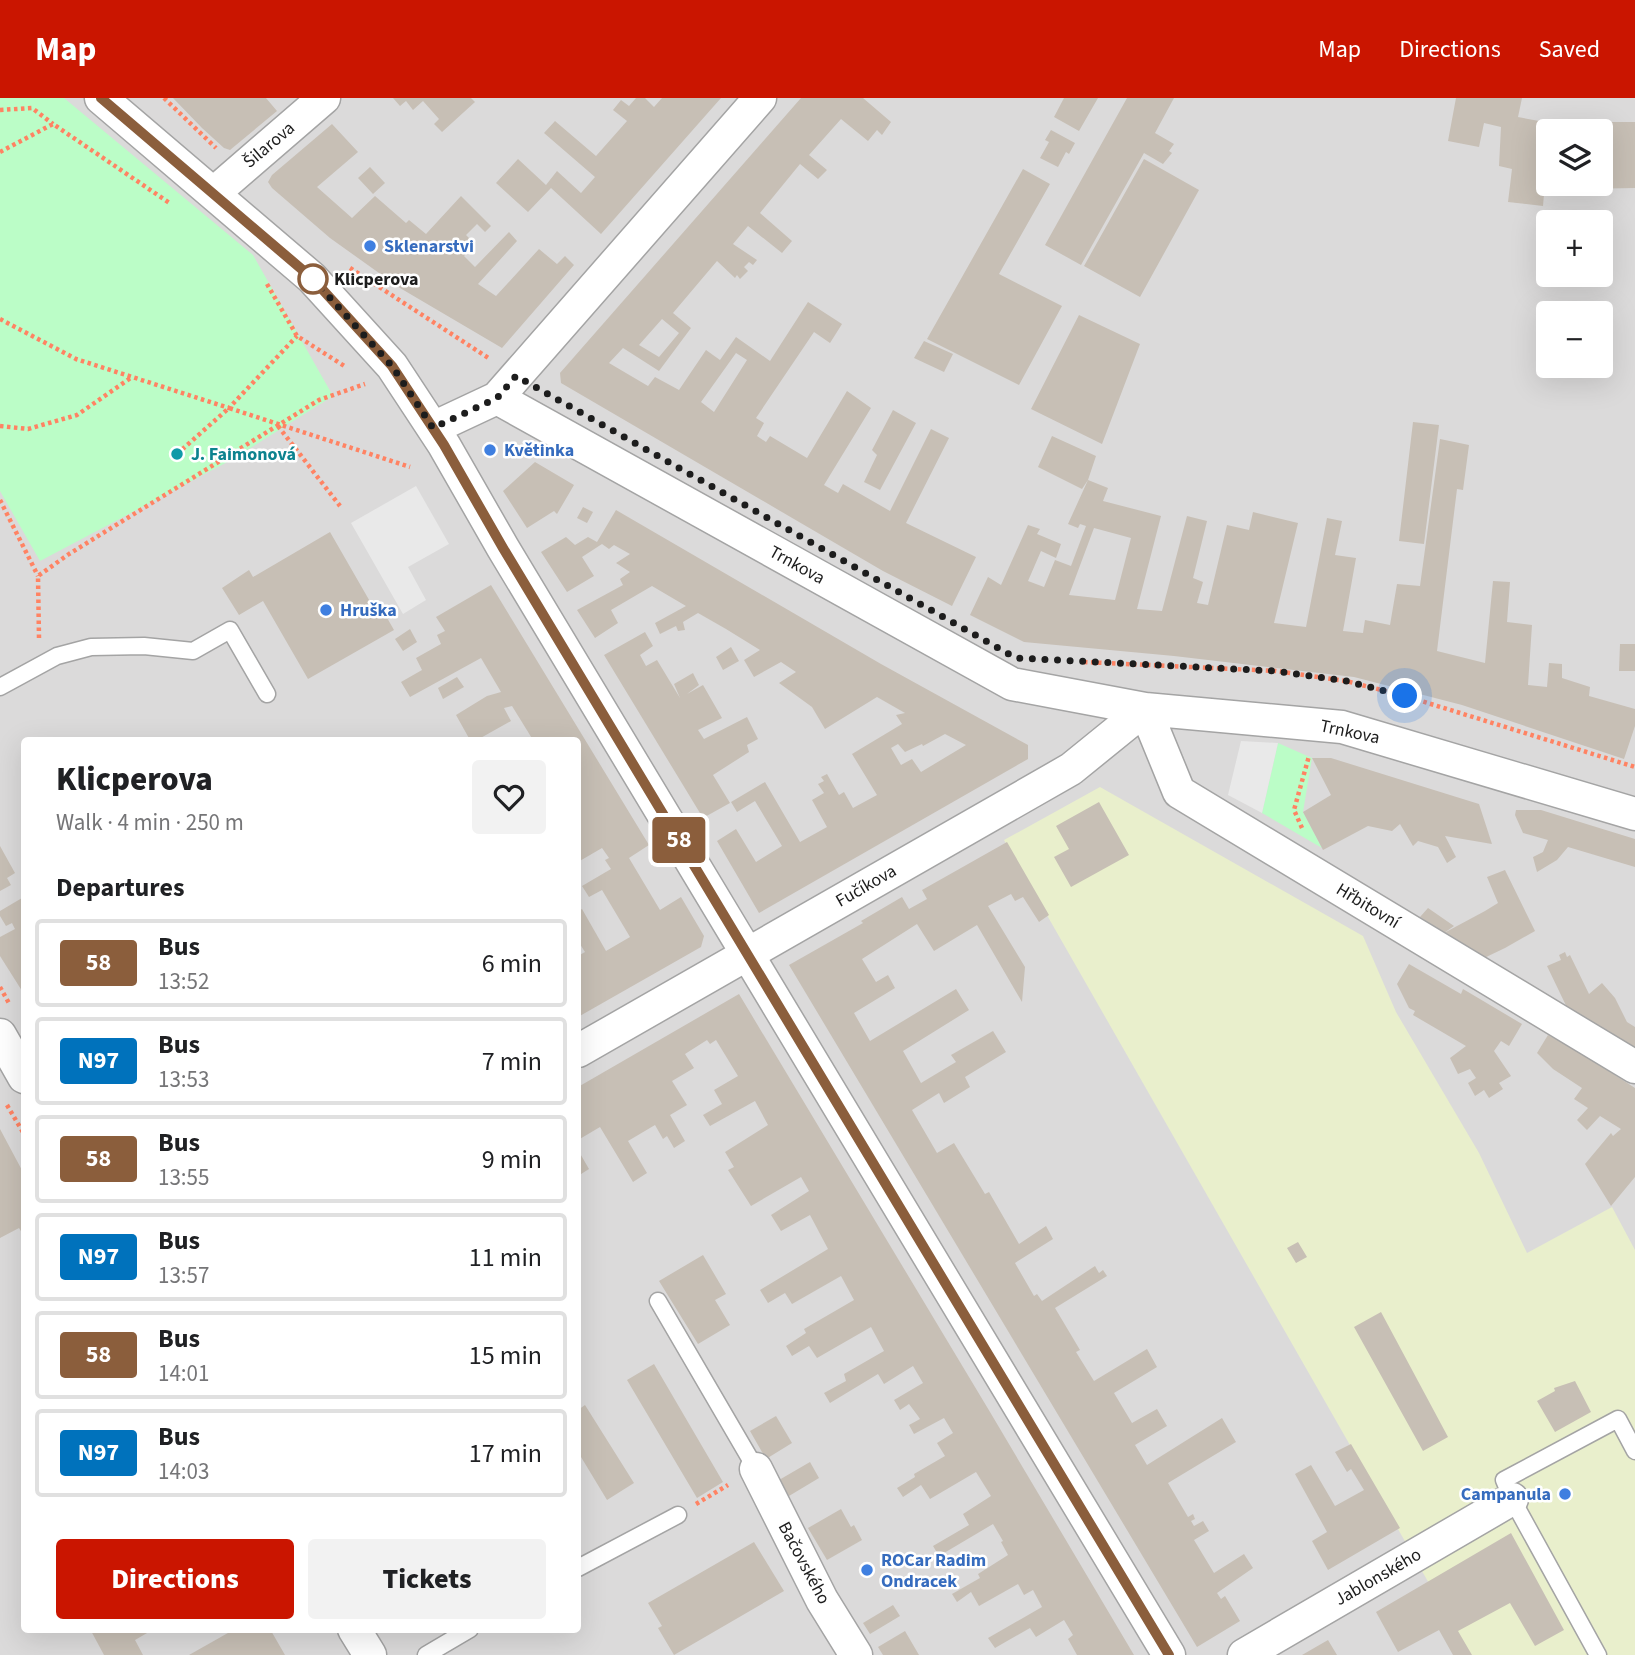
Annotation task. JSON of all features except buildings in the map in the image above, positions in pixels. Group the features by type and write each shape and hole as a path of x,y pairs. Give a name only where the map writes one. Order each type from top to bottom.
{"street":[{"path":"100,98 312,278 392,366 433,428 1169,1655"},
{"name":"Šilarova","path":"214,193 324,98"},
{"path":"433,428 506,387 760,98"},
{"name":"Trnkova","path":"506,387 1012,684 1145,709 1342,727 1635,814"},
{"name":"Hřbitovní","path":"1145,709 1179,793 1635,1067"},
{"name":"Fučíkova","path":"581,1049 1071,769 1145,709"},
{"path":"0,1035 21,1072"},
{"name":"Bačovského","path":"756,1469 822,1600 856,1655"},
{"name":"Jablonského","path":"1244,1655 1511,1499"},
{"path":"356,1633 370,1655"}],"lane":[{"path":"0,687 57,656 91,647 144,646 192,652 230,630 267,694"},
{"path":"658,1301 756,1469"},
{"path":"1598,1655 1511,1499 1504,1480 1618,1419 1635,1451"},
{"path":"581,1566 678,1515"},
{"path":"426,1655 463,1633"}],"path":[{"path":"164,98 240,170"},
{"path":"0,110 32,108 174,206"},
{"path":"0,152 53,124"},
{"path":"342,262 506,387"},
{"path":"264,280 298,336 349,369"},
{"path":"0,319 76,359 410,467"},
{"path":"177,454 229,408 298,336"},
{"path":"38,576 69,554 319,400 370,382 360,375"},
{"path":"0,426 29,429 77,415 132,377"},
{"path":"278,425 340,506"},
{"path":"0,500 38,576 40,665"},
{"path":"1071,661 1276,671 1346,681 1405,696 1635,767"},
{"path":"1317,724 1294,810 1321,878"},
{"path":"6,1102 21,1129"},
{"path":"678,1515 756,1469"}],"shaded area":[{"path":"0,98 1635,98 1635,1655 0,1655"},
{"path":"416,486 449,544 408,567 426,600 403,614 351,523"},
{"path":"1241,741 1278,743 1262,813 1228,795"}],"green space":[{"path":"0,98 64,98 253,255 333,396 233,459 40,561 0,491"},
{"path":"1278,743 1312,758 1303,812 1322,848 1262,813"},
{"name":"Campanula","path":"1100,787 1363,936 1396,1012 1479,1153 1527,1253 1612,1207 1635,1250 1635,1655 1470,1655 1004,840"}],"bus line":[{"name":"58","path":"101,98 312,278 392,366 444,445 503,548 1169,1655"}],"place":[{"name":"Sklenarstvi","path":"370,246"},
{"name":"Klicperova","path":"313,279"},
{"name":"Květinka","path":"490,450"},
{"name":"J. Faimonová","path":"177,454"},
{"name":"Hruška","path":"326,610"},
{"name":"Campanula","path":"1565,1494"},
{"name":"ROCar Radim Ondracek","path":"867,1570"}],"route":[{"path":"313,279 392,366 433,428 497,398 516,376 1016,658 1276,671 1346,681 1405,696"}]}
